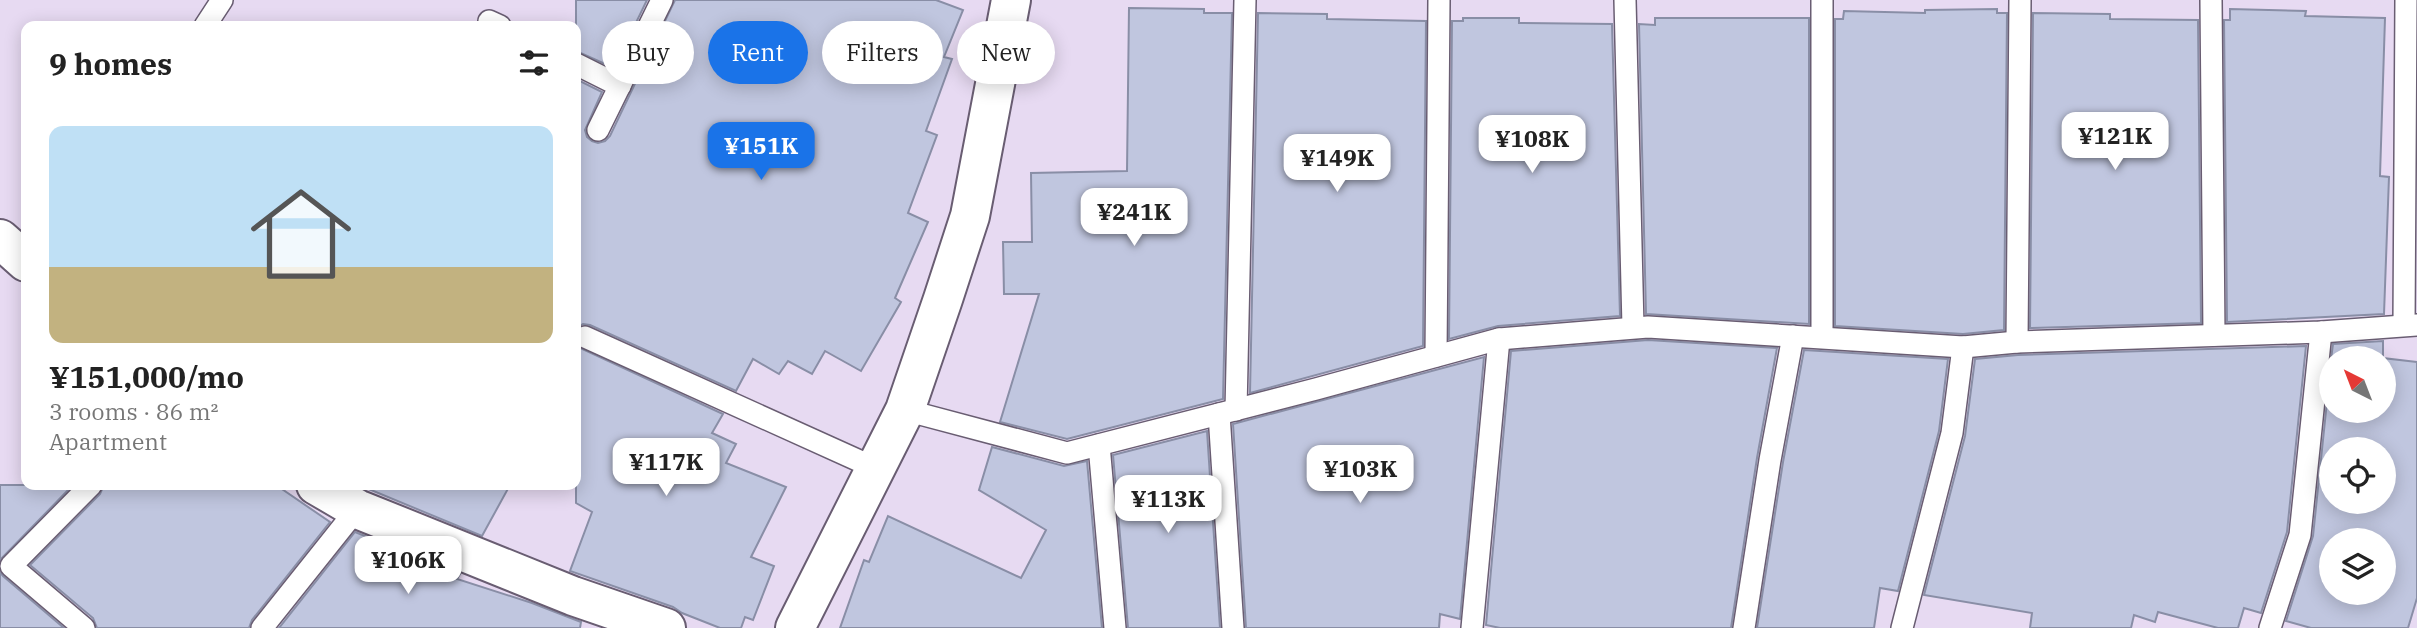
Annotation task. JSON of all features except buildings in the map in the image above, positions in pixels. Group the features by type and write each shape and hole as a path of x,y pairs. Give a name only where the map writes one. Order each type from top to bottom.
{"street":[{"path":"795,628 905,410 971,216 1011,0"},
{"path":"325,490 357,509 573,596 665,628"}],"lane":[{"path":"208,21 222,0"},
{"path":"598,130 662,0"},
{"path":"1233,628 1228,412 1245,0"},
{"path":"1436,356 1439,0"},
{"path":"1625,0 1633,327"},
{"path":"1822,0 1822,337"},
{"path":"2017,342 2020,0"},
{"path":"2211,0 2214,335"},
{"path":"905,410 1067,453 1499,339 1633,327 1963,347 2017,342 2321,332 2410,325 2406,0"},
{"path":"581,66 620,86"},
{"path":"2270,628 2300,535 2321,332"},
{"path":"1744,628 1770,460 1793,336"},
{"path":"585,337 875,468"},
{"path":"1472,628 1499,339"},
{"path":"1902,628 1952,433 1963,347"},
{"path":"1099,445 1115,628"},
{"path":"83,628 12,566 86,490"},
{"path":"262,628 357,509"}]}
